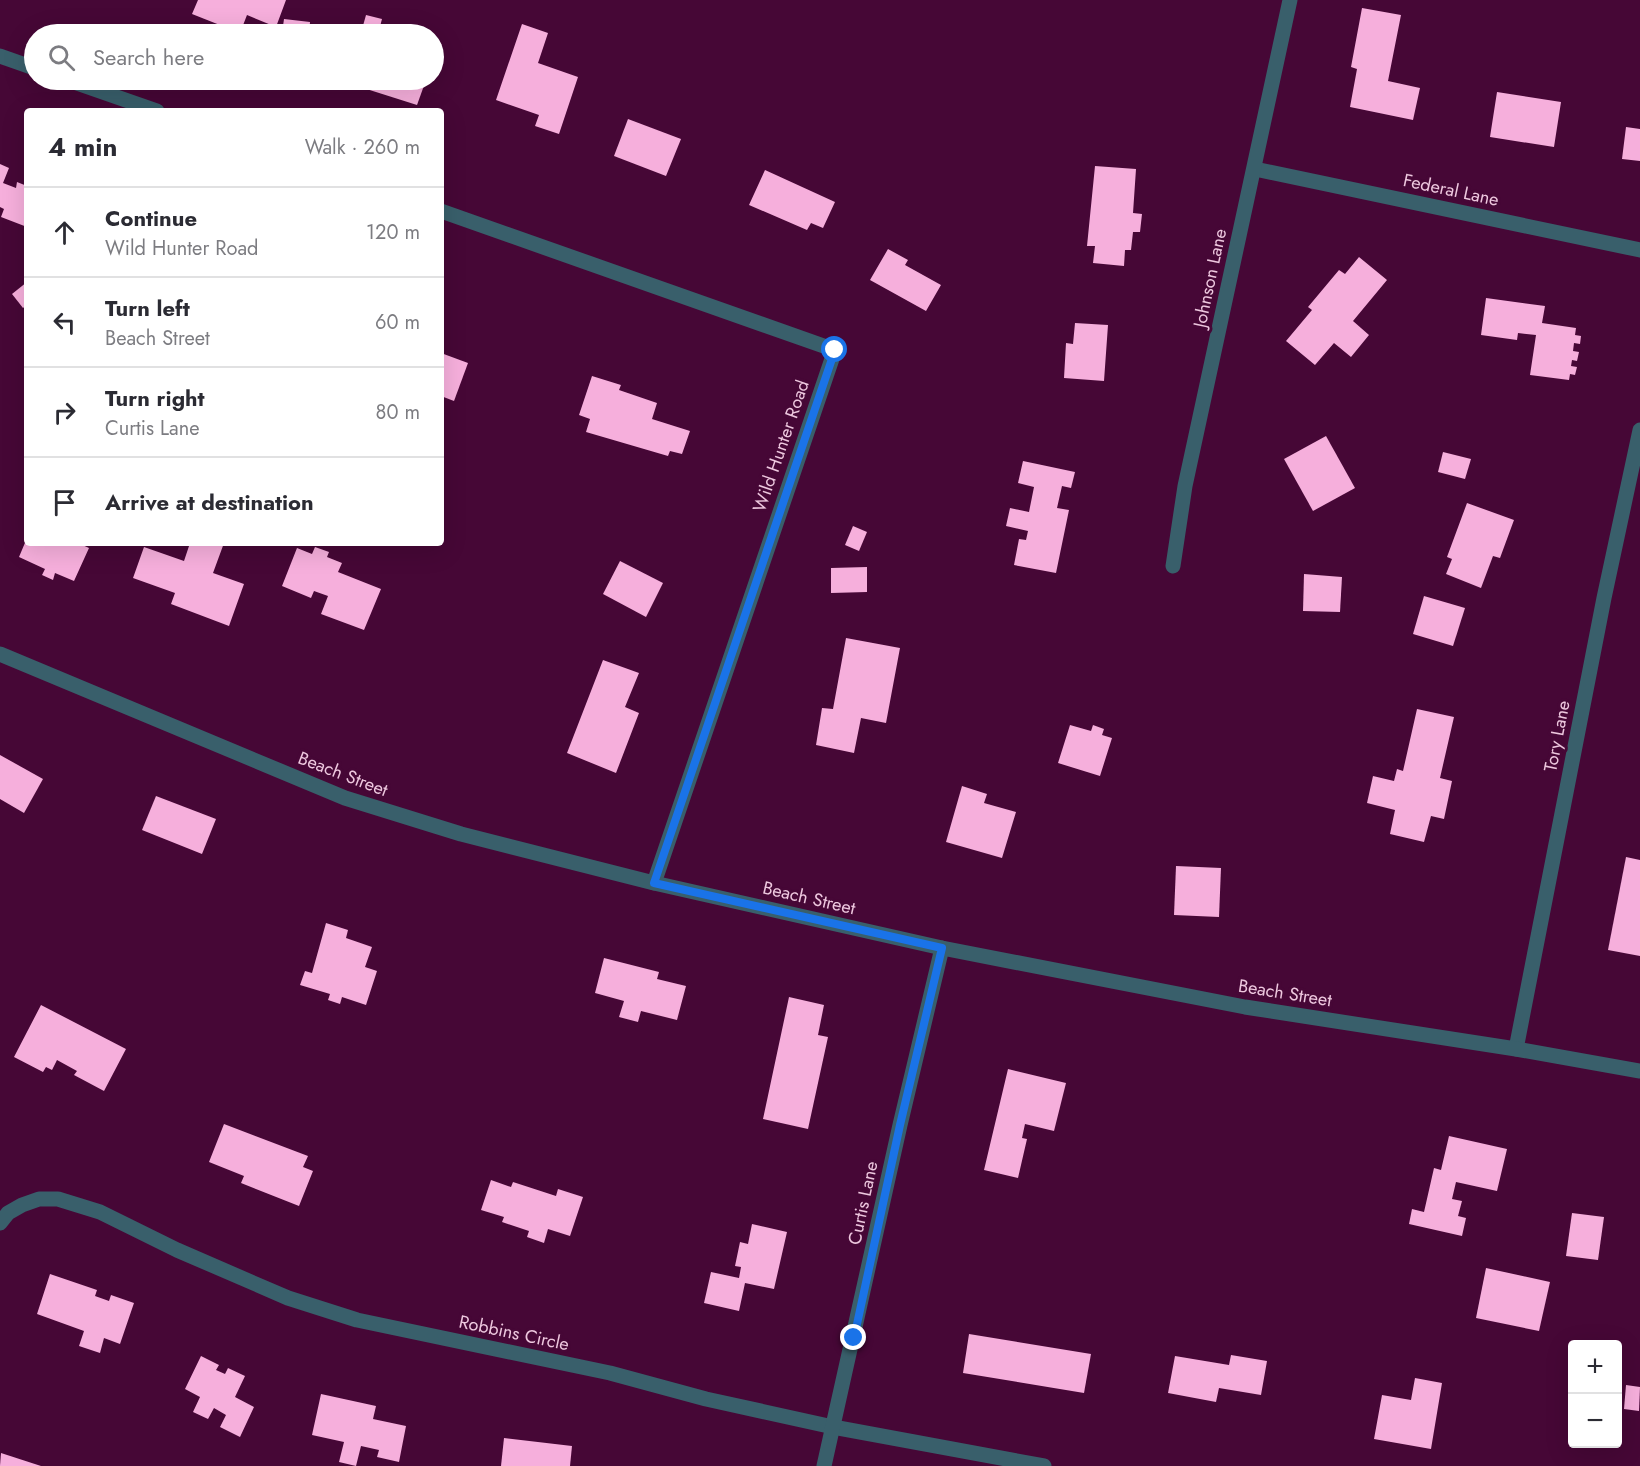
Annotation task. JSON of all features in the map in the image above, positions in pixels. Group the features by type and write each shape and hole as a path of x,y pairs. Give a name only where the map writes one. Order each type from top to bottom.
{"street":[{"name":"Johnson Lane","path":"1173,566 1185,486 1290,0"},
{"path":"0,56 24,64"},
{"path":"97,90 148,108"},
{"name":"Federal Lane","path":"1255,169 1640,250"},
{"name":"Wild Hunter Road","path":"444,212 835,350 654,883"},
{"name":"Tory Lane","path":"1516,1049 1604,598 1640,430"},
{"name":"Beach Street","path":"0,654 345,798 461,834 654,883 942,948 1245,1007 1516,1049 1640,1071"},
{"name":"Curtis Lane","path":"824,1466 942,948"},
{"name":"Robbins Circle","path":"0,1223 8,1214 22,1205 39,1199 58,1199 100,1212 177,1250 288,1298 357,1320 610,1373 706,1399 833,1427 1044,1466"}],"building":[{"path":"198,0 286,0 277,24 269,24 247,15 244,24 217,24 192,14"},
{"path":"1362,8 1401,15 1388,81 1420,88 1413,120 1350,107 1357,69 1351,67"},
{"path":"366,15 382,19 381,24 364,24"},
{"path":"284,19 310,22 310,24 283,24"},
{"path":"522,24 548,33 538,63 578,77 559,134 535,126 539,115 496,100"},
{"path":"370,90 422,90 417,105"},
{"path":"1497,92 1561,102 1554,147 1490,137"},
{"path":"628,119 681,139 666,176 614,156"},
{"path":"1626,127 1640,129 1640,161 1622,159"},
{"path":"0,164 9,168 3,183 16,188 17,182 24,185 24,226 1,217 4,209 0,207"},
{"path":"1095,166 1136,169 1133,213 1142,214 1140,232 1133,232 1131,250 1125,250 1124,266 1093,263 1095,246 1087,246"},
{"path":"765,170 835,202 823,228 811,223 807,230 749,205"},
{"path":"888,249 908,260 905,265 941,285 926,311 870,280"},
{"path":"1359,257 1387,280 1353,321 1369,335 1351,357 1334,343 1315,365 1286,341 1312,310 1308,307 1339,270 1345,274"},
{"path":"24,284 24,307 23,308 12,294"},
{"path":"1486,298 1545,306 1542,323 1576,328 1575,335 1581,336 1580,344 1574,343 1573,351 1579,352 1577,361 1572,360 1571,366 1577,367 1575,375 1570,374 1569,380 1530,375 1536,335 1518,333 1517,340 1481,335"},
{"path":"1075,323 1108,325 1104,381 1064,378 1066,343 1073,344"},
{"path":"444,354 468,363 454,401 444,397"},
{"path":"592,376 621,385 619,390 657,403 652,419 690,431 682,454 670,451 668,456 586,432 590,419 579,415"},
{"path":"1326,436 1355,488 1313,511 1284,459"},
{"path":"1443,452 1471,459 1465,479 1438,472"},
{"path":"1023,461 1075,472 1071,488 1062,486 1057,508 1069,510 1056,573 1014,565 1019,539 1026,540 1028,531 1006,526 1010,508 1029,512 1034,487 1018,483"},
{"path":"1467,503 1514,520 1500,558 1493,556 1481,588 1446,574 1452,559 1447,557"},
{"path":"853,526 867,532 859,551 845,545"},
{"path":"24,545 85,546 89,548 74,581 55,573 53,580 42,575 45,569 19,557"},
{"path":"189,546 223,546 213,573 244,584 229,626 171,604 175,593 133,578 144,547 184,561"},
{"path":"315,547 329,552 327,557 342,563 338,572 381,589 364,630 321,614 328,596 314,591 311,598 282,586 297,548 312,554"},
{"path":"620,561 663,583 646,617 603,594"},
{"path":"867,567 867,592 831,593 831,568"},
{"path":"1304,574 1342,577 1340,612 1303,611"},
{"path":"1424,596 1465,608 1453,646 1413,634"},
{"path":"846,638 900,648 886,723 861,718 854,753 816,745 822,708 833,709"},
{"path":"603,660 639,673 625,707 639,713 616,773 567,753"},
{"path":"1417,709 1454,717 1440,778 1452,781 1444,819 1431,816 1424,842 1390,834 1395,810 1367,803 1373,776 1394,781 1397,769 1403,771"},
{"path":"1070,725 1091,731 1093,725 1104,729 1102,735 1112,738 1100,776 1058,763"},
{"path":"0,755 43,779 24,813 0,799"},
{"path":"962,786 987,794 984,803 1016,812 1002,858 946,842"},
{"path":"156,796 216,819 202,854 142,830"},
{"path":"1626,857 1640,860 1640,956 1608,950"},
{"path":"1176,866 1221,868 1219,917 1174,915"},
{"path":"326,923 348,930 346,938 372,947 365,967 377,971 366,1005 342,997 340,1004 328,1000 330,994 300,985 305,971 312,973"},
{"path":"604,958 659,972 657,979 686,986 677,1020 641,1011 638,1022 619,1017 624,1001 595,993"},
{"path":"789,997 824,1005 818,1035 828,1037 808,1129 763,1119"},
{"path":"41,1005 126,1049 104,1091 74,1075 77,1071 57,1060 52,1070 46,1067 43,1072 14,1057"},
{"path":"1008,1069 1066,1083 1054,1131 1025,1124 1022,1138 1027,1139 1018,1178 984,1170"},
{"path":"224,1124 308,1156 303,1167 313,1171 299,1206 241,1183 244,1176 209,1162"},
{"path":"1449,1136 1507,1149 1497,1191 1456,1182 1452,1199 1462,1201 1458,1216 1466,1218 1462,1236 1409,1224 1412,1209 1424,1212 1434,1168 1441,1170"},
{"path":"491,1180 511,1187 513,1182 556,1196 558,1189 583,1197 570,1236 548,1229 544,1243 527,1237 529,1231 502,1222 504,1217 481,1210"},
{"path":"1572,1213 1604,1217 1598,1260 1566,1256"},
{"path":"752,1224 787,1232 774,1289 745,1283 739,1311 704,1303 711,1272 739,1278 741,1267 735,1266 740,1242 748,1244"},
{"path":"1486,1268 1550,1282 1539,1331 1476,1318"},
{"path":"50,1274 97,1290 95,1296 109,1301 111,1295 134,1303 120,1344 104,1338 100,1353 79,1346 84,1331 37,1314"},
{"path":"969,1334 1091,1354 1084,1393 963,1373"},
{"path":"1231,1355 1267,1361 1261,1395 1219,1388 1216,1402 1168,1393 1175,1356 1229,1365"},
{"path":"201,1356 219,1365 216,1370 225,1374 228,1368 245,1376 235,1397 254,1407 240,1437 220,1427 226,1415 214,1408 208,1419 193,1412 200,1397 185,1389"},
{"path":"1415,1378 1442,1383 1431,1449 1374,1439 1382,1395 1411,1400"},
{"path":"1626,1385 1640,1387 1639,1411 1624,1409"},
{"path":"321,1394 376,1406 373,1419 406,1426 399,1462 377,1457 379,1450 361,1446 356,1466 339,1462 344,1442 312,1435"},
{"path":"504,1438 572,1446 570,1466 501,1466"},
{"path":"1,1453 41,1466 0,1466"}],"route":[{"path":"835,350 654,883 942,948 900,1125 854,1338"}]}
